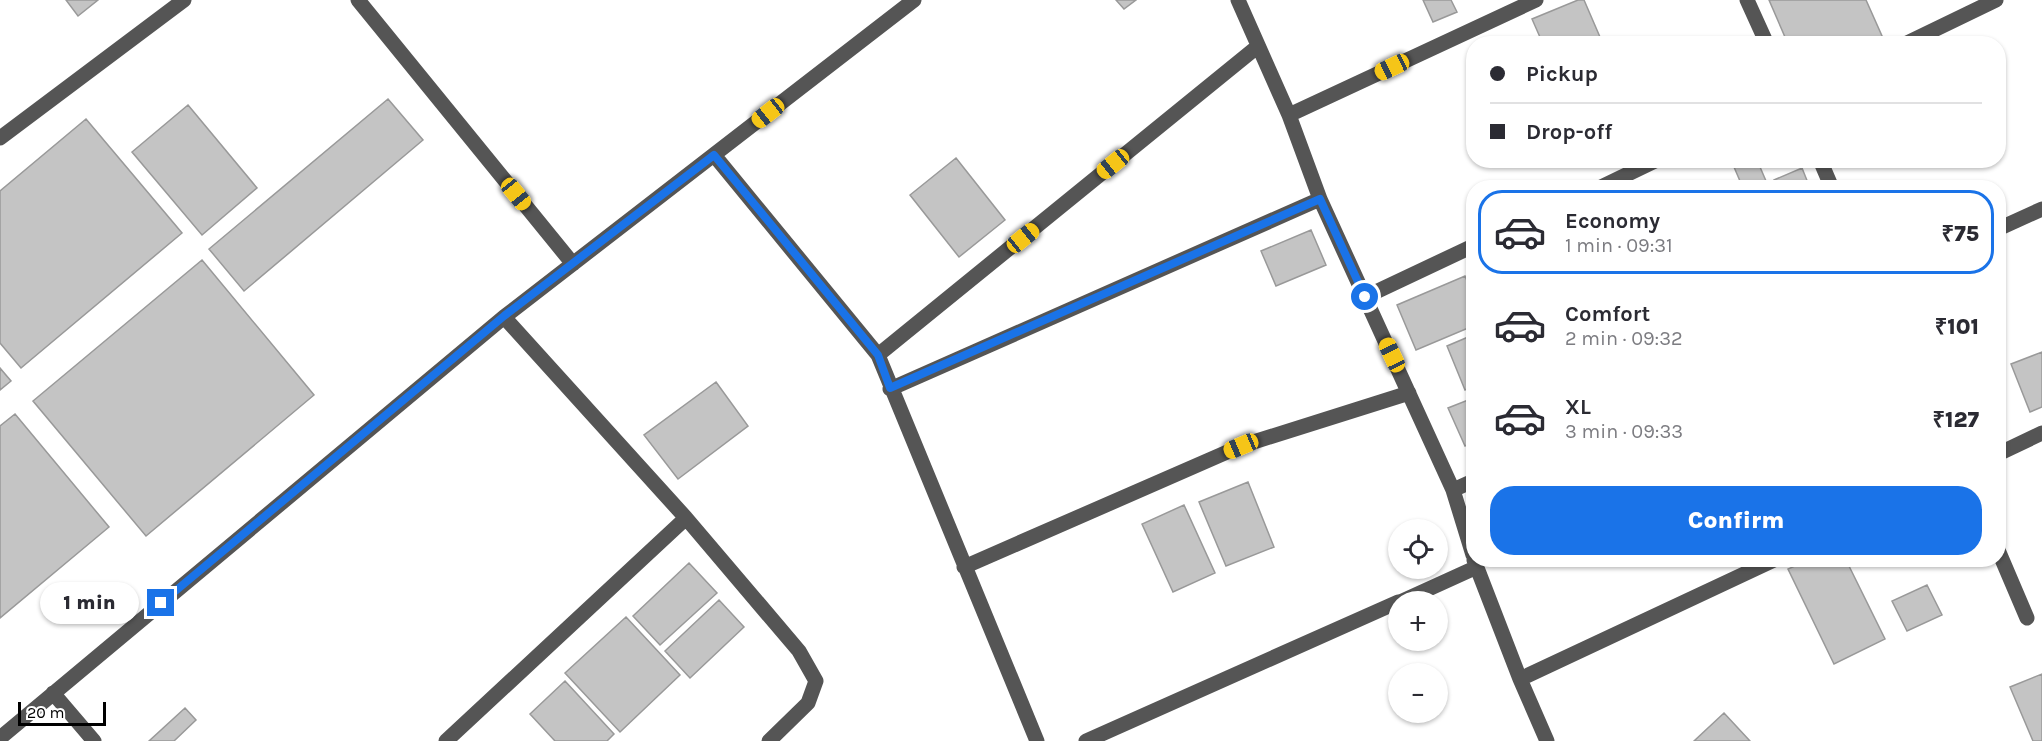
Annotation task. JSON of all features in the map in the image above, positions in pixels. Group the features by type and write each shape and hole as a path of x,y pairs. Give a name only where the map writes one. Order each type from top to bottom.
{"street":[{"path":"0,138 184,0"},
{"path":"358,0 573,264"},
{"path":"0,738 504,316 914,0"},
{"path":"1238,0 1289,115 1320,199 1453,490 1466,531"},
{"path":"1289,115 1536,0"},
{"path":"1747,0 1763,36"},
{"path":"1922,36 1996,0"},
{"path":"878,355 1257,47"},
{"path":"714,155 878,355 1037,741"},
{"path":"1616,180 1640,168"},
{"path":"890,388 1320,199"},
{"path":"2006,225 2042,209"},
{"path":"1365,297 1466,249"},
{"path":"504,316 686,518 799,651 816,681 808,704 769,741"},
{"path":"964,567 1241,446 1409,393"},
{"path":"2006,450 2042,433"},
{"path":"1453,490 1466,484"},
{"path":"446,741 686,518"},
{"path":"1419,591 1466,565"},
{"path":"1478,567 1520,680 1547,741"},
{"path":"1520,680 1759,567"},
{"path":"2005,567 2027,618"},
{"path":"1086,741 1388,607"},
{"path":"53,693 94,741"}],"building":[{"path":"66,0 98,0 78,16"},
{"path":"1116,0 1136,0 1124,9"},
{"path":"1423,0 1451,0 1457,12 1433,22"},
{"path":"1578,0 1584,0 1600,36 1539,36 1532,19"},
{"path":"1769,0 1866,0 1882,36 1785,36"},
{"path":"388,99 423,140 244,291 209,249"},
{"path":"188,105 257,188 202,235 132,152"},
{"path":"86,119 182,233 21,368 0,343 0,191"},
{"path":"956,158 1005,220 959,257 910,195"},
{"path":"1734,168 1760,168 1766,180 1740,180"},
{"path":"1802,168 1807,180 1774,180"},
{"path":"1311,230 1326,265 1276,286 1261,251"},
{"path":"202,260 314,395 146,536 33,401"},
{"path":"1465,276 1466,278 1466,329 1416,350 1397,305"},
{"path":"1466,338 1465,390 1447,346"},
{"path":"2042,352 2042,407 2030,412 2011,364"},
{"path":"0,368 11,381 0,390"},
{"path":"716,382 748,426 678,479 644,435"},
{"path":"1466,401 1465,446 1448,408"},
{"path":"15,414 109,527 0,618 0,426"},
{"path":"1248,482 1274,547 1226,566 1199,502"},
{"path":"1184,505 1215,573 1173,592 1142,524"},
{"path":"689,563 717,593 660,645 633,616"},
{"path":"1792,567 1849,567 1885,639 1834,664 1788,569"},
{"path":"1927,585 1942,615 1907,631 1892,601"},
{"path":"719,600 744,627 690,678 665,651"},
{"path":"626,617 680,675 620,732 565,673"},
{"path":"2042,674 2042,741 2033,741 2010,687"},
{"path":"565,681 614,734 607,741 555,741 530,714"},
{"path":"185,708 196,720 174,741 149,741"},
{"path":"1724,713 1750,741 1694,741"}],"route":[{"path":"161,603 504,316 714,155 878,355 890,388 1320,199 1365,297"}]}
